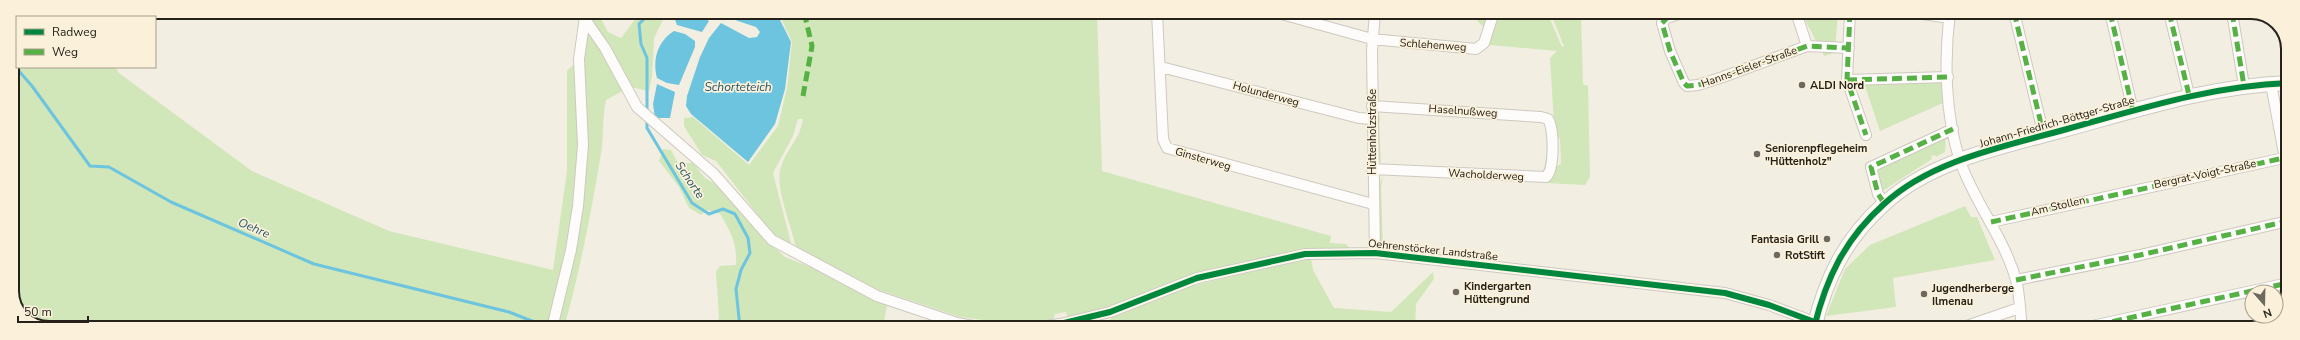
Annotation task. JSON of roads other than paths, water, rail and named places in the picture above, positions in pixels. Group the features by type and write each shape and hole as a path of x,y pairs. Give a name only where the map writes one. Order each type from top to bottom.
{"street":[{"path":"554,321 571,250 578,206 584,145 578,59 583,19"},
{"path":"586,19 605,48 637,107 714,174 772,240 877,296 951,321"},
{"name":"Ginsterweg","path":"1158,19 1161,67 1163,139 1167,148 1373,204"},
{"name":"Schlehenweg","path":"1299,19 1372,39 1476,49 1484,43 1492,19"},
{"name":"Hüttenholzstraße","path":"1374,19 1372,39 1372,168 1375,253"},
{"name":"Hanns-Eisler-Straße","path":"1666,19 1662,23 1670,51 1687,86 1698,85 1717,79 1807,46 1849,48"},
{"name":"Hanns-Eisler-Straße","path":"1798,19 1807,46"},
{"path":"1850,19 1847,80 1866,135"},
{"path":"1950,19 1948,77 1953,129 1960,161 1991,222 2016,280 2021,321"},
{"name":"Johann-Friedrich-Böttger-Straße","path":"2016,19 2044,136"},
{"name":"Johann-Friedrich-Böttger-Straße","path":"2112,19 2133,111"},
{"path":"2171,19 2189,95"},
{"path":"2233,19 2244,86"},
{"name":"Holunderweg","path":"1161,67 1359,118 1372,119"},
{"path":"1847,80 1948,77"},
{"name":"Johann-Friedrich-Böttger-Straße","path":"1816,321 1839,257 1852,238 1884,203 1931,172 1960,161 2189,95 2244,86 2281,83"},
{"path":"2272,84 2281,140"},
{"name":"Haselnußweg","path":"1372,106 1541,117 1548,120 1551,124"},
{"name":"Wacholderweg","path":"1372,168 1546,177 1552,170 1551,124"},
{"path":"1884,203 1878,194 1872,167 1953,129"},
{"name":"Bergrat-Voigt-Straße","path":"2126,191 2281,159"},
{"name":"Am Stollen","path":"1991,222 2126,191"},
{"path":"2016,280 2140,255 2281,223"},
{"name":"Oehrenstöcker Landstraße","path":"1072,321 1110,312 1181,283 1241,268 1305,254 1375,253 1725,294 1768,305 1806,321"},
{"path":"2116,321 2281,286"},
{"path":"1981,321 2019,308"}],"water":[{"path":"675,19 706,19 709,21 702,32 677,25"},
{"name":"Schorteteich","path":"780,19 791,42 785,89 775,124 748,162 691,114 686,106 687,96 700,57 709,38 721,23 749,38 757,37 760,32 756,27 735,20"},
{"path":"674,31 685,34 695,41 695,47 679,85 667,83 657,78 655,64 660,45 668,35"},
{"path":"657,84 675,92 670,118 655,118 653,104"}],"waterway":[{"name":"Schorte","path":"644,19 639,24 641,44 647,58 647,112"},
{"name":"Oehre","path":"19,71 32,86 90,166 109,167 171,202 314,264 509,312 532,321"},
{"name":"Schorte","path":"647,119 647,128 692,203 709,214 723,209 735,214 748,238 750,253 741,270 736,289 739,321"}],"place":[{"name":"ALDI Nord","path":"1802,85"},
{"name":"Seniorenpflegeheim \"Hüttenholz\"","path":"1757,154"},
{"name":"Fantasia Grill","path":"1827,239"},
{"name":"RotStift","path":"1777,255"},
{"name":"Kindergarten Hüttengrund","path":"1456,292"},
{"name":"Jugendherberge Ilmenau","path":"1924,294"}]}
